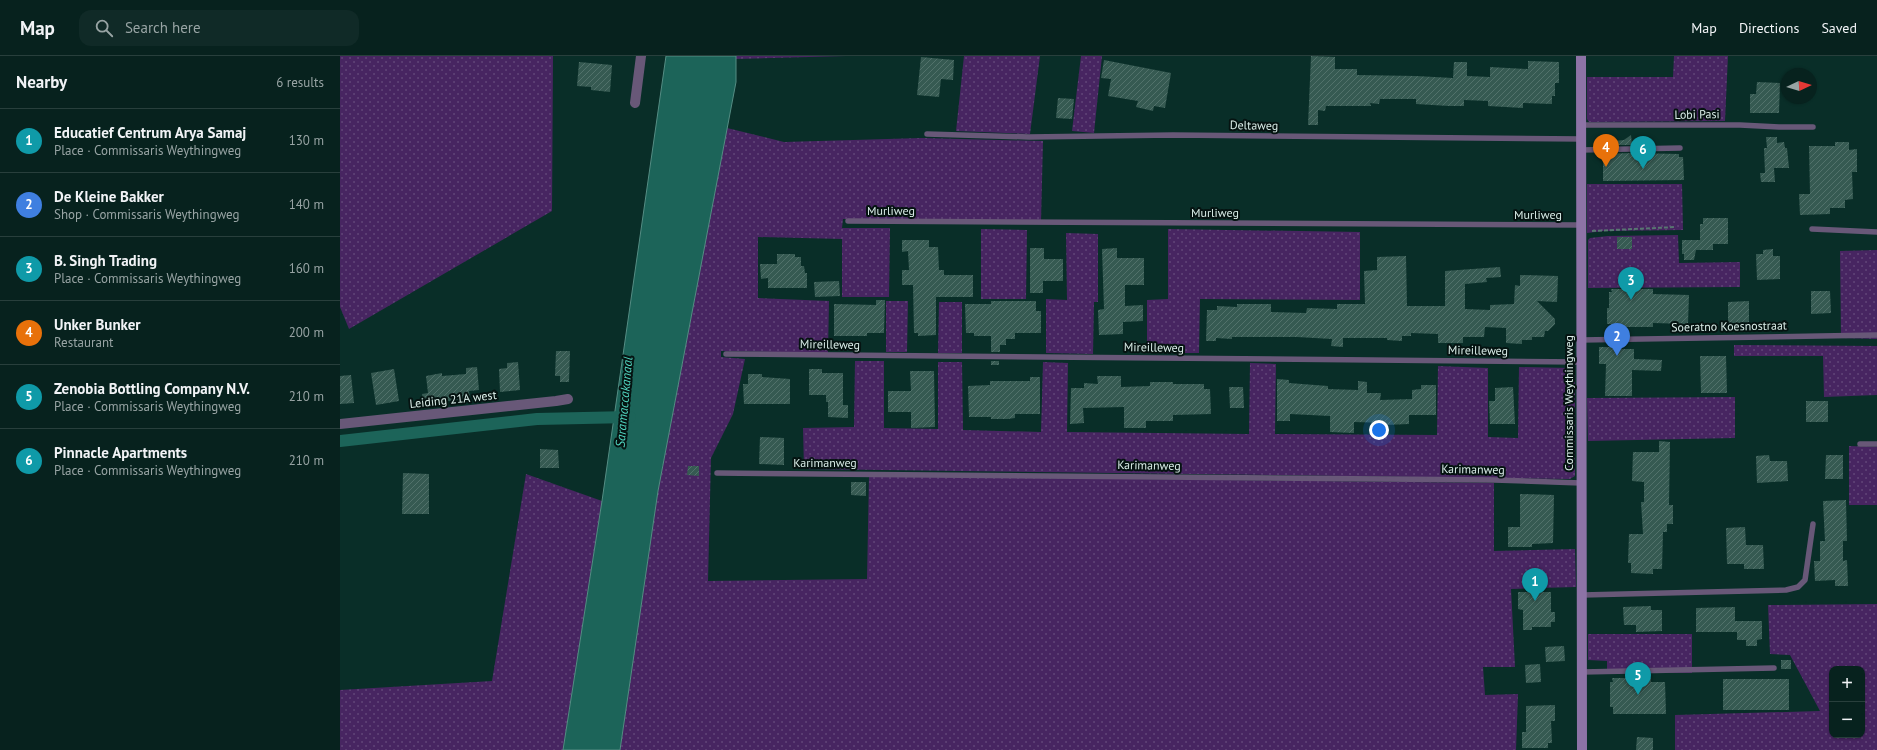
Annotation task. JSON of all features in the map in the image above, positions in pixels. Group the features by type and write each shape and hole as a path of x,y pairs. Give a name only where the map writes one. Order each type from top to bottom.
{"main road":[{"name":"Commissaris Weythingweg","path":"1581,56 1582,750"}],"street":[{"path":"635,103 641,56"},
{"name":"Leiding 21A west","path":"340,424 556,401 568,398"}],"lane":[{"name":"Lobi Pasi","path":"1581,125 1740,124 1779,127 1813,127"},
{"name":"Deltaweg","path":"926,134 1029,137 1173,135 1581,139"},
{"path":"1581,150 1680,148"},
{"name":"Murliweg","path":"848,221 1581,228"},
{"path":"1812,229 1877,232"},
{"name":"Soeratno Koesnostraat","path":"1581,340 1877,335"},
{"name":"Mireilleweg","path":"726,354 1581,362"},
{"path":"1860,444 1877,444"},
{"name":"Karimanweg","path":"717,473 1494,480 1582,483"},
{"path":"1582,595 1786,590 1798,587 1805,580 1813,524"},
{"path":"1582,672 1774,668"}],"path":[{"path":"1581,228 1676,227"}],"shaded area":[{"path":"340,56 553,56 552,211 349,329 340,307"},
{"path":"736,56 846,56 736,59"},
{"path":"964,56 1040,56 1030,134 956,131"},
{"path":"1081,56 1102,56 1094,133 1072,131"},
{"path":"1674,56 1728,56 1725,121 1589,122 1587,119 1587,77 1673,77"},
{"path":"727,128 784,142 922,138 1043,141 1041,222 843,219 842,228 890,228 889,297 842,297 842,239 758,237 758,298 829,301 828,353 721,351 721,357 745,359 733,414 711,458 708,581 867,579 869,476 1494,483 1494,551 1575,549 1576,587 1511,589 1515,667 1483,667 1485,695 1518,694 1516,750 620,750 658,491"},
{"path":"1587,184 1682,184 1683,230 1604,231 1587,233"},
{"path":"981,229 1027,230 1026,299 981,299"},
{"path":"1168,229 1360,232 1360,300 1200,299 1199,353 1147,353 1147,300 1168,299"},
{"path":"1066,233 1098,234 1098,302 1094,302 1093,354 1046,353 1046,299 1067,300"},
{"path":"1678,235 1679,263 1740,262 1740,287 1588,288 1588,240 1590,238 1608,236"},
{"path":"1877,250 1877,339 1841,338 1840,251"},
{"path":"886,301 908,301 907,352 886,352"},
{"path":"939,302 962,302 962,353 938,353"},
{"path":"1734,345 1877,346 1877,395 1824,397 1823,356 1734,356"},
{"path":"855,361 884,361 884,428 938,429 938,362 962,362 963,430 1041,432 1043,362 1068,363 1067,432 1249,434 1250,363 1276,364 1275,434 1437,435 1438,366 1488,368 1488,437 1518,438 1519,367 1570,368 1575,376 1575,476 1570,479 804,469 803,428 854,427"},
{"path":"1735,397 1735,438 1588,441 1587,398"},
{"path":"1849,446 1877,447 1877,505 1849,505"},
{"path":"526,474 602,501 563,750 340,750 340,690 492,681"},
{"path":"1877,604 1877,750 1675,750 1675,715 1820,711 1790,655 1770,654 1768,605"},
{"path":"1588,634 1692,634 1692,673 1607,672 1607,661 1588,660"}],"water":[{"name":"Saramaccakanaal","path":"666,56 736,56 736,82 658,491 620,750 563,750 602,501"}],"building":[{"path":"1311,56 1335,57 1335,69 1357,69 1357,75 1453,78 1454,62 1467,62 1467,76 1490,77 1490,67 1528,69 1528,61 1559,62 1559,83 1555,83 1555,96 1552,96 1552,104 1523,103 1523,108 1488,106 1488,101 1464,100 1464,106 1449,106 1416,104 1416,99 1380,99 1379,104 1370,103 1371,106 1326,106 1325,111 1318,110 1318,125 1308,125"},
{"path":"921,57 954,60 953,80 941,79 939,97 917,95"},
{"path":"1104,60 1171,73 1165,108 1154,106 1153,111 1136,107 1138,101 1108,96 1111,79 1101,78"},
{"path":"579,62 612,65 610,92 591,90 591,87 577,86"},
{"path":"1757,82 1780,83 1779,113 1750,113 1750,94 1756,94"},
{"path":"1058,98 1074,99 1072,119 1056,118"},
{"path":"1631,135 1632,145 1614,145 1614,141 1624,140"},
{"path":"1766,137 1777,137 1777,143 1784,142 1785,148 1787,148 1789,168 1774,168 1775,182 1761,182 1760,173 1765,173 1764,148 1767,148"},
{"path":"1835,142 1849,142 1849,150 1857,149 1857,172 1852,172 1853,199 1845,200 1845,208 1830,208 1830,214 1800,215 1799,194 1810,194 1809,146 1835,146"},
{"path":"1603,154 1679,154 1679,157 1683,157 1684,180 1603,181"},
{"path":"1703,218 1728,218 1728,244 1713,244 1713,250 1696,250 1694,260 1684,260 1684,254 1682,254 1682,240 1700,240 1700,224 1703,224"},
{"path":"1617,237 1632,237 1632,249 1617,249"},
{"path":"902,240 929,240 929,247 938,247 939,270 944,270 944,275 973,275 973,297 936,297 936,335 918,336 918,333 914,333 913,285 902,285 902,270 909,270 908,251 902,252"},
{"path":"1030,248 1044,248 1044,259 1063,259 1063,281 1043,281 1043,293 1030,293"},
{"path":"1117,248 1117,258 1144,258 1144,285 1125,285 1125,306 1143,305 1143,321 1123,322 1123,334 1099,335 1098,310 1104,309 1102,249"},
{"path":"1773,249 1773,256 1780,256 1780,279 1757,280 1756,254 1763,254 1763,250"},
{"path":"777,254 795,254 795,257 801,257 801,266 804,266 805,273 807,273 807,288 768,288 768,278 761,279 760,264 777,264"},
{"path":"1406,256 1407,306 1445,306 1445,271 1500,267 1501,277 1486,278 1487,282 1465,284 1465,309 1490,310 1490,305 1514,304 1515,285 1520,286 1520,275 1558,276 1557,302 1537,301 1555,319 1555,324 1548,331 1545,331 1544,337 1532,337 1532,340 1522,340 1522,344 1506,343 1506,328 1485,327 1484,337 1463,337 1463,343 1438,343 1438,334 1411,333 1411,336 1402,336 1402,341 1387,340 1387,338 1343,338 1343,347 1331,346 1332,339 1297,337 1232,337 1232,339 1216,338 1216,341 1206,341 1207,310 1217,310 1217,306 1237,307 1237,304 1271,304 1271,312 1306,313 1307,308 1337,309 1337,304 1365,304 1364,271 1377,270 1377,257"},
{"path":"839,281 840,296 815,297 814,282"},
{"path":"1611,289 1653,289 1653,294 1689,295 1688,324 1653,323 1653,327 1611,327 1611,324 1607,324 1607,308 1609,308 1609,292 1612,292"},
{"path":"1811,291 1830,291 1831,313 1811,314"},
{"path":"876,300 885,300 884,333 867,333 867,336 834,336 834,304 876,305"},
{"path":"991,301 1036,301 1036,311 1041,311 1041,333 1015,333 1015,339 1006,339 1006,345 1000,345 1000,352 991,352 991,336 974,336 974,333 966,333 965,304 991,304"},
{"path":"1749,301 1749,323 1728,323 1728,302"},
{"path":"1599,347 1622,347 1622,349 1634,349 1634,359 1662,360 1661,371 1632,370 1632,396 1605,396 1606,364 1599,364"},
{"path":"556,351 570,351 569,382 560,382 560,376 555,376"},
{"path":"1700,356 1726,356 1727,393 1701,393"},
{"path":"991,361 999,361 999,365 991,365"},
{"path":"518,362 520,390 500,392 499,369 507,368 507,363"},
{"path":"477,367 479,390 469,391 470,399 437,402 424,405 422,394 428,393 426,376 442,373 442,376 466,374 466,368"},
{"path":"394,369 399,401 376,405 371,373"},
{"path":"809,369 822,369 822,373 843,373 843,405 848,405 848,418 828,417 828,402 826,402 826,395 809,395"},
{"path":"910,371 934,371 935,427 911,428 911,412 888,412 888,391 911,391"},
{"path":"748,374 762,374 762,377 790,379 790,404 744,404 743,384 748,384"},
{"path":"351,375 354,403 340,404 340,376"},
{"path":"1097,376 1121,376 1121,387 1150,386 1150,382 1204,384 1204,389 1210,389 1211,414 1173,415 1173,421 1146,421 1146,428 1124,428 1124,407 1083,408 1084,423 1070,424 1071,388 1084,388 1084,383 1098,384"},
{"path":"1030,377 1040,377 1040,414 1015,414 1015,418 1008,419 969,417 968,386 990,385 990,381 1030,381"},
{"path":"1277,379 1289,380 1289,383 1328,386 1328,389 1358,390 1358,381 1367,382 1367,393 1381,393 1380,400 1412,399 1412,390 1421,389 1421,385 1436,385 1436,415 1409,415 1409,424 1386,425 1386,423 1354,422 1354,433 1330,432 1330,416 1290,414 1290,421 1277,421"},
{"path":"1229,387 1243,387 1244,408 1230,408"},
{"path":"1513,387 1515,424 1490,424 1489,401 1495,401 1495,388"},
{"path":"1806,401 1828,401 1828,422 1806,422"},
{"path":"760,437 784,438 784,465 759,464"},
{"path":"1659,441 1670,442 1669,505 1673,505 1673,524 1667,524 1667,532 1663,532 1662,569 1653,569 1653,574 1631,573 1631,563 1628,563 1629,534 1643,534 1641,502 1644,502 1644,482 1632,481 1633,452 1659,452"},
{"path":"540,449 558,450 559,468 540,468"},
{"path":"1769,455 1770,461 1787,461 1788,481 1757,483 1756,456"},
{"path":"1826,455 1843,455 1843,479 1825,479"},
{"path":"688,466 699,466 699,476 687,475"},
{"path":"403,473 429,474 429,514 402,514"},
{"path":"851,482 866,482 866,496 851,495"},
{"path":"1520,494 1554,495 1553,543 1532,544 1532,547 1508,547 1508,527 1520,527"},
{"path":"1846,500 1847,541 1843,541 1843,561 1847,560 1848,586 1835,586 1835,580 1815,581 1814,561 1820,561 1820,541 1825,541 1823,501"},
{"path":"1745,527 1746,545 1763,545 1764,569 1744,569 1744,564 1727,564 1726,528"},
{"path":"1518,592 1551,592 1551,612 1555,612 1555,622 1551,622 1551,627 1532,627 1532,630 1523,630 1523,610 1518,609"},
{"path":"1651,606 1651,610 1662,610 1662,631 1636,632 1636,625 1624,625 1623,607"},
{"path":"1735,607 1735,621 1762,621 1762,639 1757,640 1757,646 1746,646 1746,640 1737,640 1737,632 1696,632 1696,608"},
{"path":"1564,646 1565,661 1546,662 1545,647"},
{"path":"1781,660 1791,660 1791,669 1781,669"},
{"path":"1540,664 1541,682 1526,683 1525,665"},
{"path":"1612,678 1651,678 1651,682 1665,682 1666,714 1613,714 1613,707 1610,707 1610,682 1613,682"},
{"path":"1723,679 1789,679 1789,710 1723,710"},
{"path":"1555,705 1555,721 1551,721 1552,743 1548,743 1548,748 1522,748 1522,732 1526,732 1526,706"},
{"path":"1637,737 1653,738 1653,750 1636,750"}],"waterway":[{"name":"Saramaccakanaal","path":"340,441 537,419 630,417"}],"place":[{"name":"Unker Bunker","path":"1606,167"},
{"name":"Pinnacle Apartments","path":"1643,169"},
{"name":"B. Singh Trading","path":"1631,300"},
{"name":"De Kleine Bakker","path":"1617,356"},
{"name":"Educatief Centrum Arya Samaj","path":"1535,601"},
{"name":"Zenobia Bottling Company N.V.","path":"1638,695"}]}
